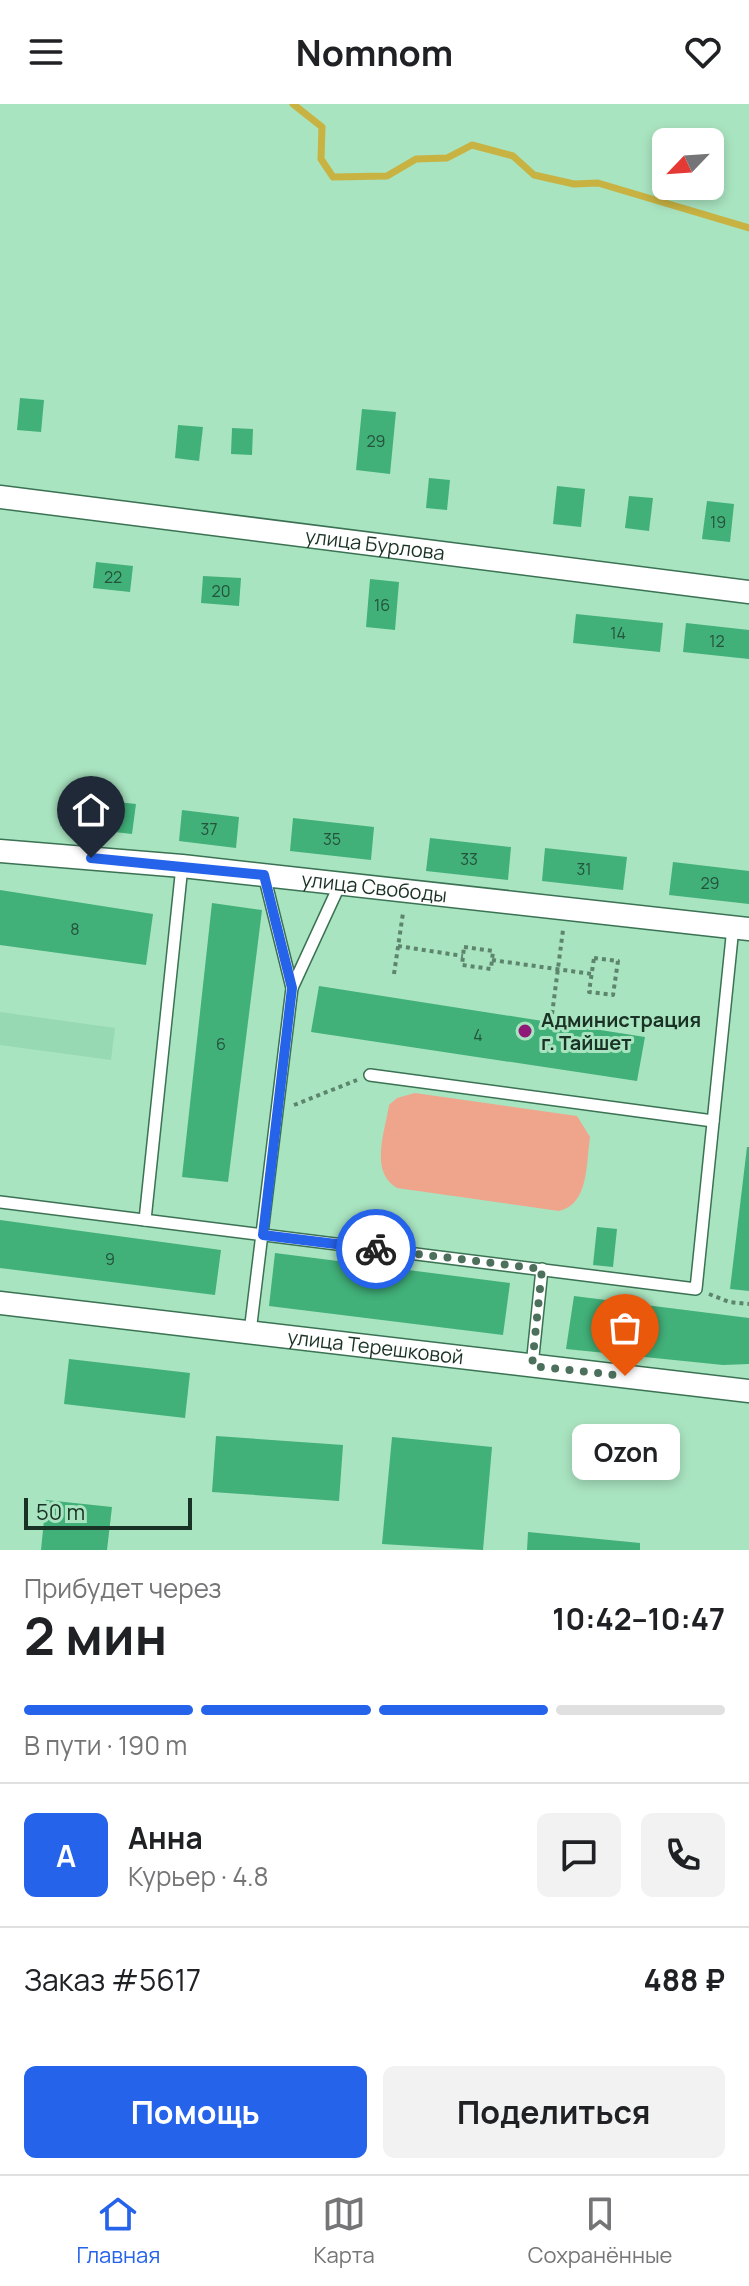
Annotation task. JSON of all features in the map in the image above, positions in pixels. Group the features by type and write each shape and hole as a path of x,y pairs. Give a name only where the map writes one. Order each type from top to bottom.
{"street":[{"name":"улица Бурлова","path":"0,497 749,592"},
{"name":"улица Свободы","path":"0,851 182,866 741,928"},
{"name":"улица Терешковой","path":"0,1303 749,1391"}],"lane":[{"path":"145,1220 182,866"},
{"path":"264,875 292,988"},
{"path":"250,1332 292,988 341,883"},
{"path":"0,1202 696,1289 713,1121 741,928"},
{"path":"370,1075 713,1121"},
{"path":"532,1366 542,1269"}],"path":[{"path":"394,974 407,891"},
{"path":"551,1022 566,908"},
{"path":"398,946 463,956"},
{"path":"464,947 493,951 491,969 462,965 463,956 464,947"},
{"path":"594,958 618,961 613,995 589,992 592,974 594,958"},
{"path":"492,960 592,974"},
{"path":"277,1112 370,1075"},
{"path":"696,1289 729,1302 749,1304"}],"shaded area":[{"path":"0,1012 115,1028 111,1060 0,1045"},
{"path":"415,1093 577,1116 590,1137 584,1182 576,1200 559,1211 397,1188 388,1181 381,1162 389,1105 397,1098"}],"building":[{"path":"20,398 44,400 41,432 17,430"},
{"path":"362,409 396,412 390,474 356,470"},
{"path":"178,425 203,427 199,461 175,458"},
{"path":"232,428 253,429 252,455 231,454"},
{"path":"429,478 450,480 447,510 426,508"},
{"path":"557,486 585,489 581,527 553,524"},
{"path":"629,496 653,498 649,531 625,528"},
{"path":"707,501 734,504 730,542 702,539"},
{"path":"96,562 133,566 130,592 93,588"},
{"path":"203,576 241,578 239,606 201,603"},
{"path":"370,579 399,582 395,630 366,627"},
{"path":"576,614 663,623 660,652 573,643"},
{"path":"686,623 749,630 749,659 683,652"},
{"path":"63,796 136,804 132,834 60,826"},
{"path":"182,810 239,817 236,848 179,841"},
{"path":"293,818 374,827 371,860 290,851"},
{"path":"430,838 511,847 508,880 426,871"},
{"path":"545,848 627,857 623,890 542,881"},
{"path":"673,862 749,871 749,904 669,895"},
{"path":"0,890 153,914 146,965 0,945"},
{"path":"212,903 262,910 228,1182 182,1177"},
{"path":"319,986 645,1037 637,1081 311,1032"},
{"path":"749,1147 749,1291 730,1289"},
{"path":"0,1220 221,1250 215,1295 0,1268"},
{"path":"597,1227 617,1229 613,1267 593,1265"},
{"path":"275,1253 510,1283 503,1335 269,1306"},
{"path":"574,1296 749,1318 749,1364 723,1365 566,1349"},
{"path":"69,1359 190,1373 185,1418 64,1404"},
{"path":"216,1436 343,1445 339,1501 212,1492"},
{"path":"392,1437 492,1447 483,1550 382,1544"},
{"path":"46,1500 112,1507 107,1550 41,1550"},
{"path":"528,1532 640,1543 640,1550 527,1550"}],"waterway":[{"path":"293,104 322,127 321,159 333,177 387,176 416,159 447,158 472,145 513,156 534,175 574,184 598,183 749,228"}],"way so far":[{"path":"376,1249 542,1269 532,1366 625,1376"}],"place":[{"name":"Администрация г. Тайшет","path":"525,1031"},
{"name":"Ozon","path":"625,1376"}],"route":[{"path":"91,858 264,875 292,988 263,1235 376,1249"}]}
